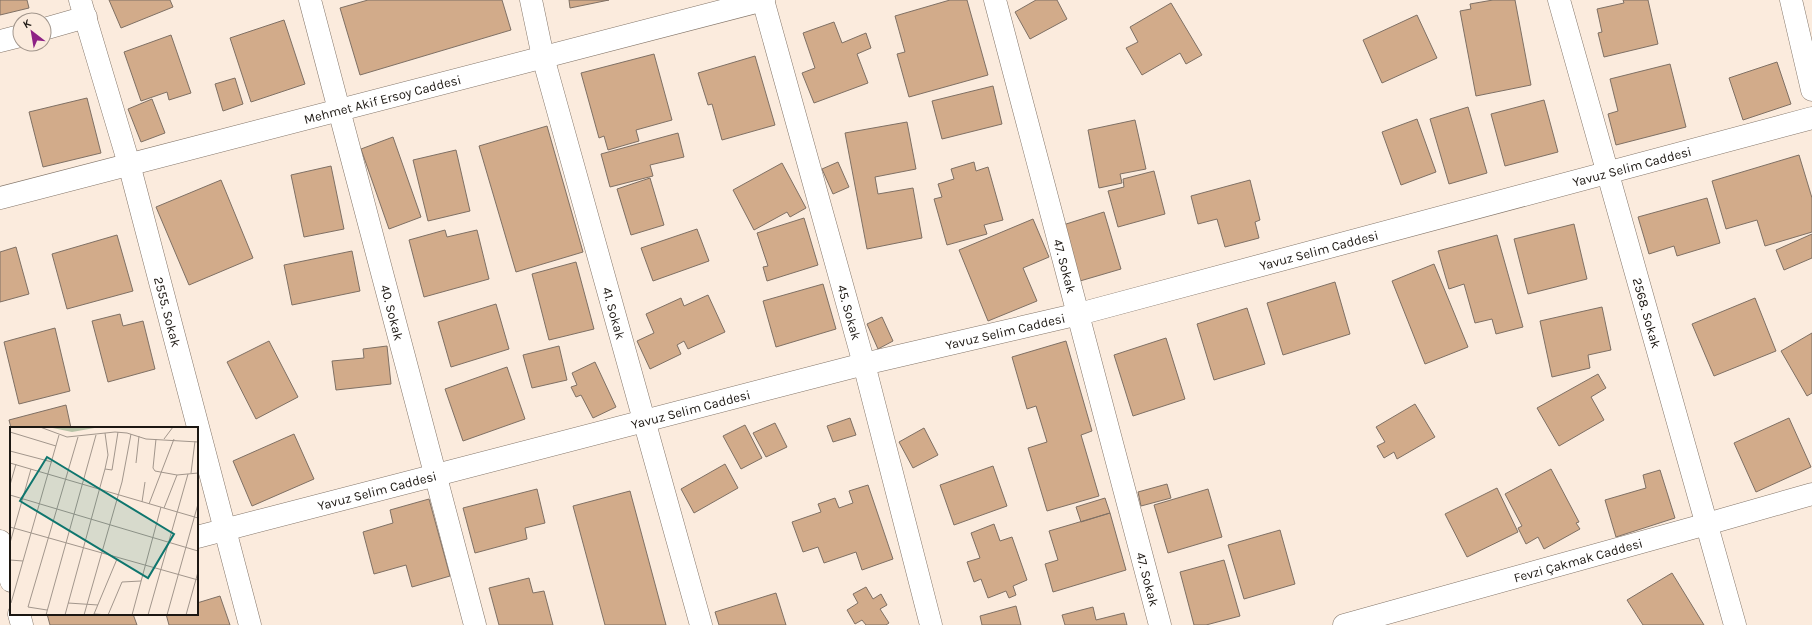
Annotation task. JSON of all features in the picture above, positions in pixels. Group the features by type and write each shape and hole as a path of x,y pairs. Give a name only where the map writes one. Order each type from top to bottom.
{"street":[{"name":"40. Sokak","path":"310,0 475,625"},
{"name":"41. Sokak","path":"531,0 543,57 646,421 701,625"},
{"name":"Mehmet Akif Ersoy Caddesi","path":"0,198 763,0"},
{"name":"45. Sokak","path":"763,0 864,364 931,625"},
{"name":"47. Sokak","path":"995,0 1160,625"},
{"name":"2568. Sokak","path":"1559,0 1735,625"},
{"path":"1791,0 1812,90"},
{"path":"52,25 83,9"},
{"name":"2555. Sokak","path":"83,9 129,164 197,427"},
{"path":"0,41 12,38"},
{"name":"Yavuz Selim Caddesi","path":"198,537 864,364 1079,314 1608,171 1812,118"},
{"name":"2555. Sokak","path":"198,430 250,625"},
{"name":"Fevzi Çakmak Caddesi","path":"1344,625 1373,621 1812,494"},
{"path":"0,541 10,578"},
{"path":"0,586 10,582"},
{"path":"19,615 22,625"}],"building":[{"path":"0,0 27,0 29,8 0,15"},
{"path":"109,0 170,0 173,7 121,28"},
{"path":"368,0 502,0 511,30 360,75 340,8"},
{"path":"569,0 609,0 570,8"},
{"path":"950,0 967,0 988,75 909,97 897,54 905,52 895,16"},
{"path":"1036,0 1057,0 1067,19 1030,39 1015,12"},
{"path":"1493,0 1515,0 1531,85 1476,96 1460,11 1471,9 1470,4"},
{"path":"1623,0 1648,0 1658,44 1604,57 1598,33 1602,32 1597,9 1624,3"},
{"path":"1171,3 1202,55 1186,64 1180,53 1142,75 1126,48 1138,42 1130,27"},
{"path":"1417,15 1437,58 1382,83 1363,40"},
{"path":"284,20 305,84 251,102 230,38"},
{"path":"834,22 842,43 866,33 871,48 857,54 868,83 814,103 802,73 815,68 803,33"},
{"path":"171,35 191,93 169,100 167,92 141,101 124,52"},
{"path":"654,54 672,120 636,130 639,141 608,150 604,136 599,138 581,73"},
{"path":"755,56 775,125 722,140 712,104 708,105 698,73"},
{"path":"1777,62 1791,104 1743,120 1729,78"},
{"path":"1670,64 1686,127 1616,145 1608,114 1618,111 1610,79"},
{"path":"235,78 243,104 223,111 215,84"},
{"path":"993,86 1002,124 942,139 932,101"},
{"path":"87,98 101,153 43,167 29,112"},
{"path":"152,99 165,133 141,142 128,109"},
{"path":"1544,100 1558,152 1505,166 1491,114"},
{"path":"1468,107 1487,173 1449,184 1430,119"},
{"path":"1417,119 1436,172 1401,185 1382,132"},
{"path":"1135,120 1146,169 1120,174 1122,183 1099,188 1088,130"},
{"path":"907,122 916,169 875,177 878,194 913,188 922,238 867,249 845,133"},
{"path":"547,126 583,252 516,272 479,146"},
{"path":"678,133 684,157 650,165 653,176 610,187 601,154"},
{"path":"393,137 421,217 389,229 361,149"},
{"path":"456,150 470,211 428,221 413,160"},
{"path":"1799,155 1812,198 1812,232 1765,246 1757,220 1726,229 1712,181"},
{"path":"838,162 849,187 833,194 822,169"},
{"path":"974,162 976,171 988,167 1003,220 984,225 987,234 947,245 934,199 942,197 938,184 954,179 951,169"},
{"path":"782,163 806,208 790,217 787,212 754,230 733,190"},
{"path":"331,166 344,229 304,237 291,175"},
{"path":"1154,171 1165,214 1118,227 1108,191 1124,187 1123,179"},
{"path":"650,178 664,225 631,235 617,189"},
{"path":"221,180 253,258 189,285 156,207"},
{"path":"1250,180 1260,220 1255,222 1259,238 1225,247 1217,219 1198,224 1191,196"},
{"path":"1707,198 1720,243 1677,256 1674,246 1649,254 1638,217"},
{"path":"1104,212 1121,269 1080,281 1063,225"},
{"path":"804,218 818,265 767,281 763,267 768,266 757,233"},
{"path":"1033,219 1049,257 1023,268 1037,301 988,321 959,250"},
{"path":"1574,224 1587,279 1528,294 1514,239"},
{"path":"697,229 709,261 653,281 641,248"},
{"path":"445,230 447,237 477,230 489,279 424,297 409,240"},
{"path":"1812,234 1812,258 1784,270 1776,250"},
{"path":"117,235 133,291 67,309 52,254"},
{"path":"1497,235 1523,327 1496,334 1492,319 1475,323 1464,284 1449,289 1438,251"},
{"path":"16,247 29,294 0,302 0,252"},
{"path":"352,251 360,291 292,305 284,265"},
{"path":"576,262 594,329 549,340 532,274"},
{"path":"1434,264 1468,347 1425,364 1392,281"},
{"path":"1335,282 1350,334 1283,355 1267,303"},
{"path":"823,284 836,329 776,347 763,301"},
{"path":"708,295 725,332 688,349 684,341 677,345 681,354 650,369 637,341 654,333 646,314 681,298 684,306"},
{"path":"1755,298 1776,351 1714,376 1692,324"},
{"path":"496,304 509,349 451,367 438,322"},
{"path":"1602,307 1611,350 1588,355 1590,368 1552,377 1540,321"},
{"path":"1247,308 1265,364 1214,380 1197,324"},
{"path":"120,314 123,326 143,321 155,369 108,382 92,321"},
{"path":"882,317 893,341 878,349 867,324"},
{"path":"55,328 70,391 19,404 4,342"},
{"path":"1812,333 1812,393 1807,396 1781,351"},
{"path":"1166,338 1185,399 1133,416 1114,355"},
{"path":"269,341 298,397 256,419 227,362"},
{"path":"1066,341 1092,431 1081,435 1099,496 1047,511 1028,448 1047,442 1036,406 1027,409 1012,357"},
{"path":"387,346 391,384 336,390 332,361 364,358 363,349"},
{"path":"559,346 567,380 532,388 523,355"},
{"path":"595,362 616,407 593,418 581,395 576,397 571,387 577,385 572,373"},
{"path":"507,367 525,419 463,441 445,389"},
{"path":"1598,374 1606,388 1591,397 1604,420 1559,446 1537,408"},
{"path":"1415,404 1435,437 1397,459 1394,452 1384,458 1377,446 1385,442 1376,427"},
{"path":"66,405 71,427 11,427 9,420"},
{"path":"850,418 856,435 833,442 827,426"},
{"path":"1789,418 1811,467 1756,492 1734,443"},
{"path":"775,423 787,447 766,457 753,433"},
{"path":"745,425 762,458 741,469 723,436"},
{"path":"924,428 938,455 913,468 899,442"},
{"path":"294,434 314,479 252,506 233,461"},
{"path":"725,464 738,488 694,513 681,489"},
{"path":"993,466 1007,506 954,525 940,485"},
{"path":"1551,469 1579,522 1576,523 1580,529 1544,549 1538,537 1526,544 1518,528 1522,526 1505,494"},
{"path":"1660,470 1675,518 1616,537 1605,500 1646,488 1643,475"},
{"path":"1167,484 1171,498 1141,506 1138,492"},
{"path":"868,485 893,559 862,570 856,552 824,563 818,547 803,552 792,522 821,512 818,504 835,498 839,508 853,503 849,491"},
{"path":"1497,488 1518,532 1467,557 1445,514"},
{"path":"537,489 545,523 525,528 527,539 475,553 463,508"},
{"path":"1208,489 1222,537 1168,553 1154,505"},
{"path":"630,491 666,625 605,625 573,506"},
{"path":"1105,498 1110,513 1081,522 1076,507"},
{"path":"429,499 450,576 412,587 406,565 374,574 363,532 393,523 390,510"},
{"path":"1110,513 1126,570 1053,592 1045,564 1058,560 1049,531"},
{"path":"994,524 1000,541 1012,537 1027,580 1013,586 1016,595 1009,598 1006,591 988,598 981,579 974,582 967,562 980,558 971,533"},
{"path":"1280,530 1295,584 1244,599 1228,545"},
{"path":"1224,560 1240,616 1206,625 1194,625 1180,572"},
{"path":"1672,573 1704,625 1643,625 1627,600"},
{"path":"529,578 533,593 544,591 553,625 499,625 489,588"},
{"path":"866,587 873,599 881,594 887,605 880,609 889,623 886,625 866,625 862,620 855,624 847,610 858,603 853,594"},
{"path":"776,593 786,625 719,625 715,612"},
{"path":"220,596 230,625 169,625 166,615 198,615 198,603"},
{"path":"1016,606 1021,625 982,625 980,616"},
{"path":"1093,607 1096,620 1124,613 1127,625 1065,625 1062,615"},
{"path":"47,615 133,615 137,625 50,625"}]}
